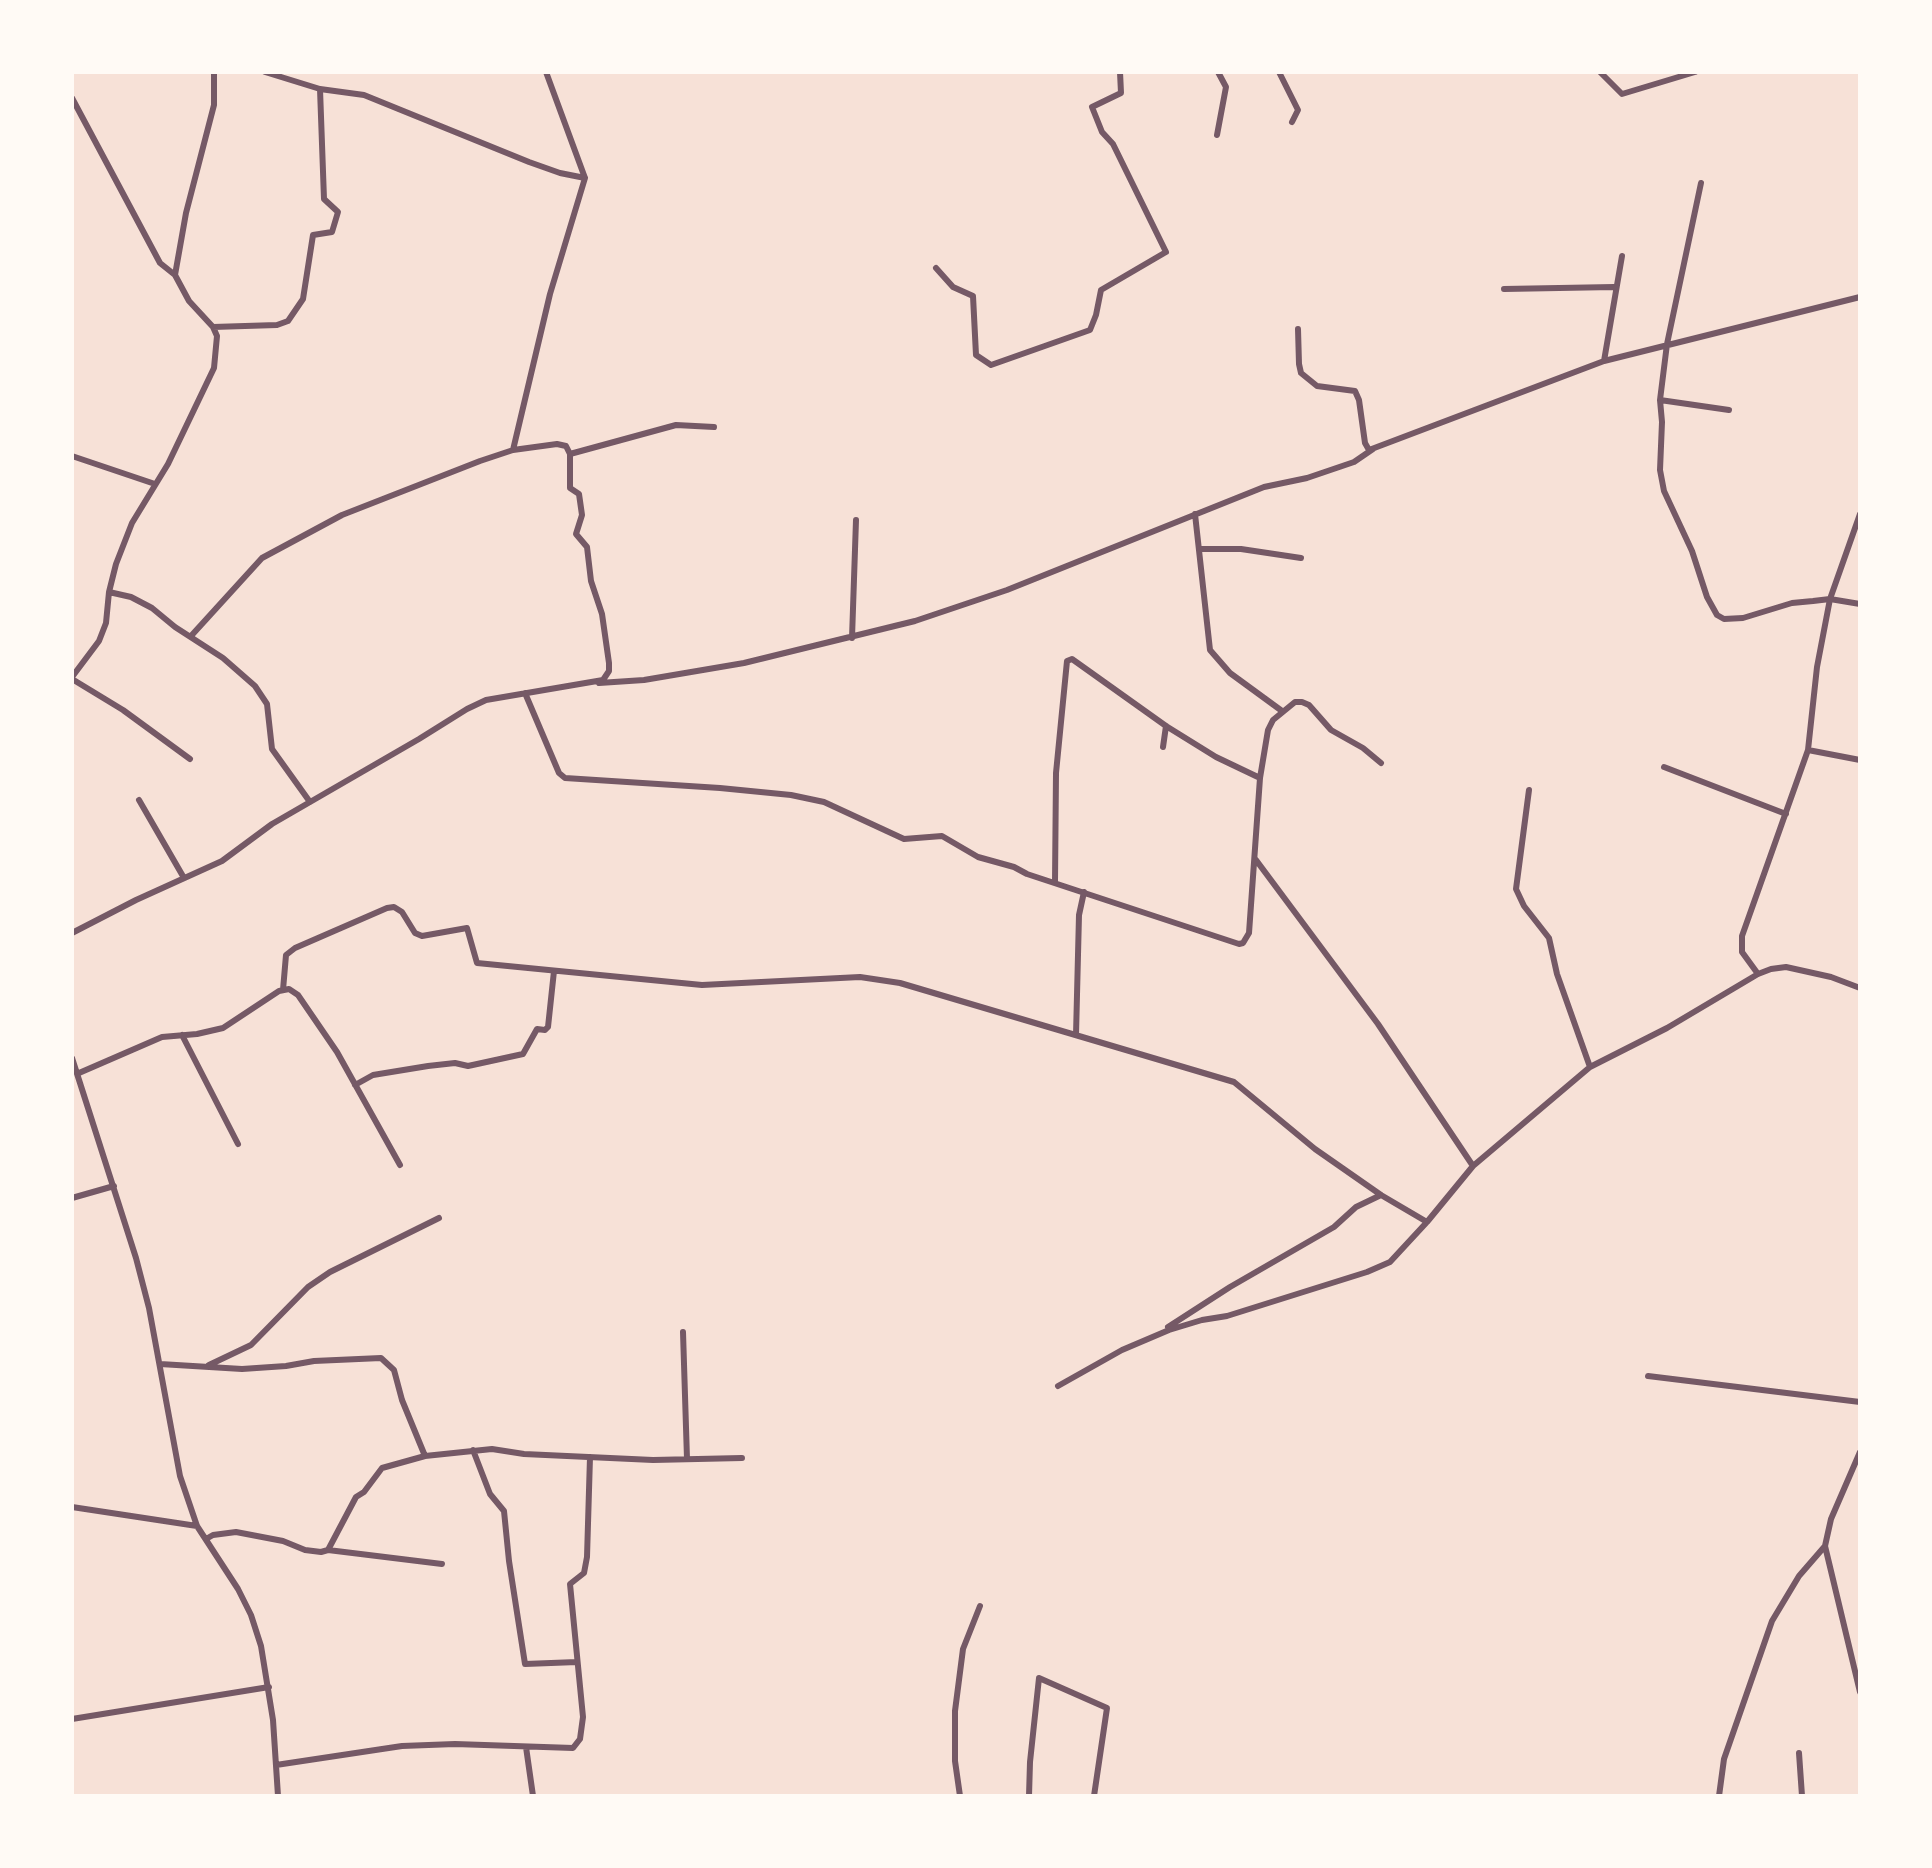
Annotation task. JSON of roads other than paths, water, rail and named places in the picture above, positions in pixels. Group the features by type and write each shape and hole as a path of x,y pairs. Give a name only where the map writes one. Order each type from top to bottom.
{"street":[{"path":"175,275 186,213 214,105 214,72"},
{"path":"265,72 320,89 364,95 529,162 585,178"},
{"path":"513,450 550,294 585,178 546,72"},
{"path":"936,268 953,287 973,296 976,355 991,365 1090,330 1101,290 1166,252 1113,144 1102,132 1092,107 1121,93 1120,72"},
{"path":"1217,135 1226,87 1218,72"},
{"path":"1279,72 1298,110 1292,122"},
{"path":"1600,72 1622,94 1695,72"},
{"path":"213,327 277,325 288,321 303,299 313,235 332,232 338,212 324,199 320,89"},
{"path":"72,98 160,263 175,275 189,301 213,327 217,336 214,368 168,464 124,543 109,592 106,623 99,641 72,678 123,710 190,759"},
{"path":"1701,183 1667,344 1660,400 1660,470 1664,491 1717,615 1724,619 1743,618 1792,603 1830,599 1860,604"},
{"path":"1604,361 1614,287 1622,256"},
{"path":"1504,289 1614,287"},
{"path":"561,687 644,680 744,663 915,621 1007,590 1264,487 1307,478 1354,462 1373,449 1604,361 1860,297"},
{"path":"1298,329 1301,373 1317,386 1355,391 1366,448 1373,449"},
{"path":"1660,400 1729,410"},
{"path":"570,454 676,425 714,427"},
{"path":"72,933 222,861 272,824 467,709 486,700 603,680 609,671 609,663 602,614 591,581 587,547 576,534 582,515 579,494 570,488 570,454 566,446 557,444 513,450 342,515 262,558 191,636"},
{"path":"72,456 155,484"},
{"path":"1195,514 1210,650 1230,673 1282,711"},
{"path":"1758,974 1742,952 1742,936 1808,750 1817,667 1830,599 1860,514"},
{"path":"852,638 856,520"},
{"path":"1199,549 1241,549 1301,558"},
{"path":"109,592 131,597 152,608 223,658 255,686 267,704 272,749 310,802"},
{"path":"1055,882 1056,773 1067,661 1072,659 1166,726 1216,757 1260,778"},
{"path":"525,693 559,773 565,778 720,788 813,799 835,805 904,839 942,836 978,857 1239,944 1249,933 1260,778 1268,730 1273,720 1295,702 1309,705 1331,730 1363,748 1381,763"},
{"path":"1163,747 1166,726"},
{"path":"1808,750 1860,760"},
{"path":"1664,767 1786,814"},
{"path":"1529,790 1516,889 1524,906 1549,938 1557,974 1590,1067"},
{"path":"139,800 184,878"},
{"path":"1256,860 1378,1024 1473,1166"},
{"path":"1076,1035 1079,915 1084,892"},
{"path":"283,990 286,955 295,948 394,907 402,912 415,933 422,936 467,928 477,963 702,985 860,977 900,983 1234,1082 1315,1149 1381,1195 1427,1222"},
{"path":"1058,1386 1122,1350 1151,1338 1367,1272 1390,1262 1473,1166 1590,1067 1667,1028 1758,974 1786,967 1831,977 1860,988"},
{"path":"355,1085 373,1075 455,1063 468,1066 523,1054 537,1029 545,1030 548,1027 554,971"},
{"path":"79,1073 162,1037 223,1028 289,989 298,995 355,1085 400,1165"},
{"path":"182,1035 238,1144"},
{"path":"72,1058 136,1258 160,1364 180,1476 197,1526 251,1615 261,1646 269,1687 278,1796"},
{"path":"72,1198 114,1186"},
{"path":"1151,1338 1230,1287 1334,1227 1356,1207 1381,1195"},
{"path":"206,1366 251,1345 308,1287 330,1272 439,1218"},
{"path":"683,1332 687,1459"},
{"path":"160,1364 242,1369 381,1358 394,1370 402,1400 425,1456"},
{"path":"1648,1376 1860,1402"},
{"path":"328,1550 356,1497 364,1492 382,1468 425,1456 492,1449 590,1457 742,1458"},
{"path":"473,1450 490,1494 504,1511 525,1664 577,1662"},
{"path":"1860,1452 1831,1519 1825,1546 1860,1692"},
{"path":"276,1765 402,1746 573,1748 580,1739 583,1717 570,1584 584,1573 587,1557 590,1457"},
{"path":"72,1507 197,1526"},
{"path":"206,1539 236,1532 283,1541 305,1550 442,1564"},
{"path":"1719,1796 1724,1759 1772,1621 1799,1576 1825,1546"},
{"path":"960,1796 955,1761 955,1711 963,1649 980,1606"},
{"path":"1029,1796 1039,1678 1107,1708 1094,1796"},
{"path":"72,1719 269,1687"},
{"path":"526,1747 533,1796"},
{"path":"1799,1753 1802,1796"}]}
